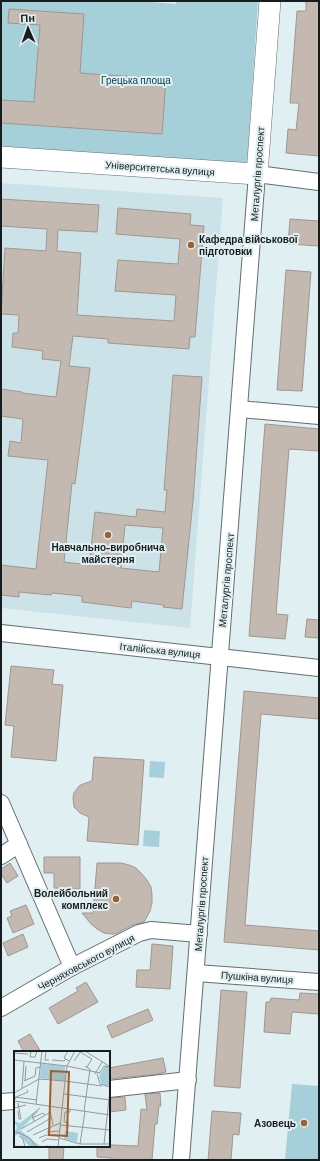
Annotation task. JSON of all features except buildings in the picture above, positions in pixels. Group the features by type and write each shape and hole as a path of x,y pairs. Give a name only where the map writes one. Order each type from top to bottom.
{"main road":[{"name":"Металургів проспект","path":"257,174 270,1"},
{"name":"Університетська вулиця","path":"1,157 257,174"}],"street":[{"name":"Університетська вулиця","path":"257,174 319,182"},
{"name":"Металургів проспект","path":"181,1160 257,174"},
{"path":"239,409 319,416"},
{"name":"Італійська вулиця","path":"1,633 319,668"},
{"path":"1,803 72,967"},
{"path":"1,856 19,844"},
{"name":"Черняховського вулиця","path":"1,1008 72,967 134,935 145,931 158,930 199,934"},
{"name":"Пушкіна вулиця","path":"196,973 319,982"},
{"path":"110,1089 188,1080"},
{"path":"1,1102 14,1101"}],"shaded area":[{"path":"1,183 223,198 190,628 1,608"}],"green space":[{"name":"Грецька площа","path":"1,1 138,1 176,4 177,1 258,1 247,165 1,149"},
{"path":"150,761 165,762 164,778 149,777"},
{"path":"144,830 160,831 159,847 143,846"},
{"name":"Азовець","path":"292,1084 319,1086 319,1160 285,1160"}],"place":[{"name":"Кафедра військової підготовки","path":"191,245"},
{"name":"Навчально-виробнича майстерня","path":"108,535"},
{"name":"Волейбольний комплекс","path":"116,899"},
{"name":"Азовець","path":"304,1123"}]}
